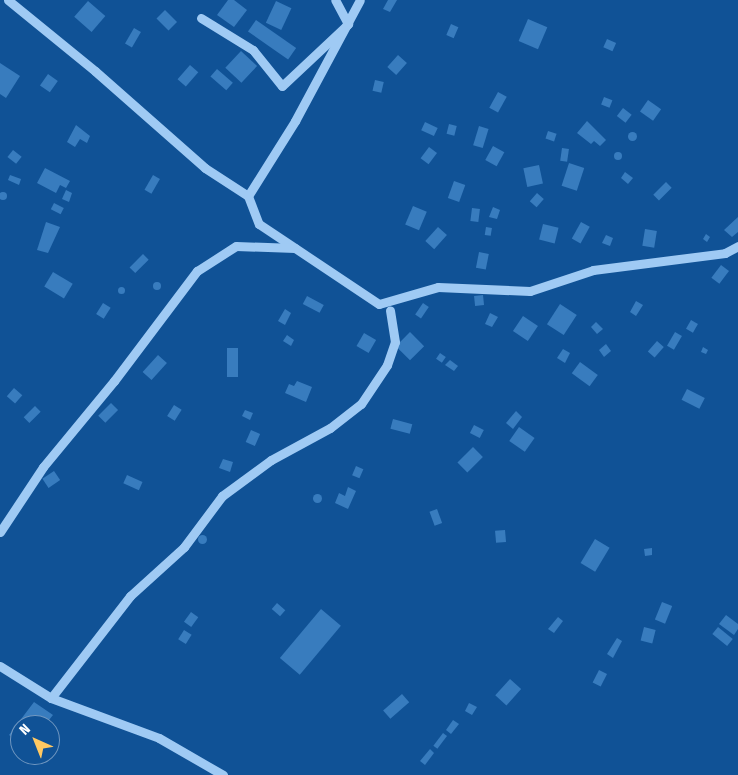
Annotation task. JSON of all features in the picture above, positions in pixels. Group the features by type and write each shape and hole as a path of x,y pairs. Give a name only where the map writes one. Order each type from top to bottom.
{"street":[{"path":"8,0 95,71 205,168 248,196 259,224 379,304 438,287 530,291 593,270 725,253 738,246"},
{"path":"335,0 348,24"},
{"path":"248,196 295,121 360,0"},
{"path":"201,18 253,50 282,86 348,24"},
{"path":"0,532 43,467 114,381 197,271 236,246 296,248"},
{"path":"51,698 130,596 184,547 222,496 271,460 330,428 361,404 387,365 395,342 390,310"},
{"path":"0,666 51,698 159,738 223,775"}],"building":[{"path":"228,0 234,0 247,10 234,27 217,15"},
{"path":"388,0 397,0 390,12 383,9"},
{"path":"88,1 105,16 92,32 74,17"},
{"path":"276,1 291,8 281,30 266,23"},
{"path":"165,10 177,22 169,31 157,18"},
{"path":"528,19 547,27 538,49 519,41"},
{"path":"256,20 296,48 288,60 248,31"},
{"path":"451,24 458,27 454,38 446,35"},
{"path":"134,28 141,32 132,48 125,44"},
{"path":"607,39 616,43 612,51 603,47"},
{"path":"241,51 257,66 241,83 225,68"},
{"path":"398,55 407,63 396,75 387,67"},
{"path":"0,63 20,76 6,98 0,94"},
{"path":"190,65 198,72 186,87 178,79"},
{"path":"217,69 233,83 226,90 210,77"},
{"path":"48,74 58,81 50,92 40,85"},
{"path":"375,80 384,82 381,93 373,91"},
{"path":"498,92 507,97 498,113 489,108"},
{"path":"604,97 612,100 610,108 601,104"},
{"path":"648,100 661,109 653,121 640,111"},
{"path":"623,108 632,115 626,123 617,116"},
{"path":"587,121 606,140 600,146 594,141 591,144 577,133"},
{"path":"425,122 438,128 434,136 421,130"},
{"path":"449,124 457,126 454,136 447,134"},
{"path":"76,125 90,136 87,143 80,139 75,147 67,142"},
{"path":"479,126 489,129 483,148 473,145"},
{"path":"548,131 557,134 554,141 546,139"},
{"path":"632,132 636,136 632,140 628,136"},
{"path":"493,146 504,152 497,166 485,160"},
{"path":"429,147 437,153 429,164 421,158"},
{"path":"562,148 569,149 567,162 560,161"},
{"path":"13,150 22,157 16,164 7,157"},
{"path":"618,152 622,156 618,160 614,156"},
{"path":"569,163 584,168 577,191 562,186"},
{"path":"539,165 543,184 527,187 523,168"},
{"path":"45,168 70,181 66,188 60,185 56,193 37,183"},
{"path":"625,172 633,178 628,184 621,178"},
{"path":"10,175 21,179 19,185 8,180"},
{"path":"153,175 160,179 151,194 144,190"},
{"path":"454,181 465,185 459,202 448,198"},
{"path":"666,182 672,188 659,200 653,195"},
{"path":"66,190 72,193 69,202 62,199"},
{"path":"3,192 7,196 3,200 -1,196"},
{"path":"537,193 544,199 537,207 530,201"},
{"path":"54,203 64,208 61,214 51,209"},
{"path":"413,206 427,212 419,230 405,224"},
{"path":"493,207 500,210 497,219 489,217"},
{"path":"472,208 480,209 478,222 470,221"},
{"path":"738,217 738,232 732,237 724,230"},
{"path":"46,222 60,227 48,253 37,250"},
{"path":"581,222 590,227 581,243 572,239"},
{"path":"543,224 559,228 555,243 539,240"},
{"path":"438,227 447,235 434,249 425,241"},
{"path":"486,227 492,228 491,236 485,235"},
{"path":"645,229 657,231 654,248 642,246"},
{"path":"706,234 710,237 707,242 703,239"},
{"path":"606,235 613,238 610,246 602,243"},
{"path":"479,252 489,254 486,270 476,268"},
{"path":"143,254 149,260 135,273 130,267"},
{"path":"721,265 729,271 719,284 711,278"},
{"path":"53,272 73,284 64,298 44,287"},
{"path":"157,282 161,286 157,290 153,286"},
{"path":"121,287 124,290 121,293 118,290"},
{"path":"483,295 484,305 475,306 474,296"},
{"path":"307,296 324,305 320,313 303,304"},
{"path":"636,301 643,305 636,316 630,312"},
{"path":"103,303 111,308 104,319 96,314"},
{"path":"423,303 429,307 421,319 415,315"},
{"path":"560,304 577,315 564,335 547,324"},
{"path":"285,309 291,313 285,325 278,321"},
{"path":"490,313 498,317 492,327 485,324"},
{"path":"523,316 538,326 528,341 513,331"},
{"path":"691,320 698,324 693,333 686,329"},
{"path":"596,322 603,329 597,334 591,327"},
{"path":"410,332 424,346 410,360 396,346"},
{"path":"675,332 682,336 674,350 667,346"},
{"path":"364,333 376,340 369,353 356,346"},
{"path":"287,335 294,340 291,346 283,341"},
{"path":"657,341 664,347 655,357 648,352"},
{"path":"606,344 611,351 604,357 599,350"},
{"path":"703,347 708,350 706,354 701,352"},
{"path":"227,348 238,348 238,377 227,377"},
{"path":"563,349 570,353 565,363 557,358"},
{"path":"440,353 446,357 442,363 436,359"},
{"path":"158,355 167,363 152,380 143,372"},
{"path":"450,360 458,366 454,371 445,365"},
{"path":"580,362 598,375 590,386 572,373"},
{"path":"297,381 312,387 306,402 285,393 289,384 294,386"},
{"path":"14,388 22,395 15,404 7,396"},
{"path":"687,389 705,398 699,409 682,400"},
{"path":"111,403 118,410 105,423 98,416"},
{"path":"174,405 182,410 175,421 167,416"},
{"path":"35,406 41,412 29,423 24,417"},
{"path":"245,410 253,413 250,420 242,416"},
{"path":"516,411 522,417 513,429 506,423"},
{"path":"393,419 412,424 410,434 390,429"},
{"path":"474,425 484,430 480,438 470,433"},
{"path":"519,427 535,438 525,452 509,441"},
{"path":"251,430 260,434 255,446 246,442"},
{"path":"473,447 483,457 467,472 457,463"},
{"path":"223,459 233,462 230,472 219,468"},
{"path":"356,466 363,469 359,478 352,475"},
{"path":"54,471 60,480 49,488 42,479"},
{"path":"127,475 143,482 139,490 123,483"},
{"path":"348,487 356,491 348,509 335,503 339,493 345,496"},
{"path":"317,494 321,498 317,502 313,498"},
{"path":"437,509 442,523 435,526 429,512"},
{"path":"505,530 506,542 496,543 495,531"},
{"path":"202,535 206,539 202,543 198,539"},
{"path":"595,539 610,548 595,572 581,563"},
{"path":"652,548 652,555 645,556 644,549"},
{"path":"662,602 672,606 665,624 655,620"},
{"path":"277,603 285,610 280,616 272,609"},
{"path":"321,609 341,626 300,675 280,658"},
{"path":"191,612 198,617 191,627 184,622"},
{"path":"726,615 738,624 738,629 734,635 719,624"},
{"path":"558,617 563,621 554,633 548,629"},
{"path":"644,627 656,630 652,643 641,641"},
{"path":"718,627 733,639 727,646 712,634"},
{"path":"184,630 192,635 186,644 178,639"},
{"path":"617,638 622,641 613,658 607,654"},
{"path":"599,670 607,674 601,687 593,682"},
{"path":"510,679 521,689 506,705 495,695"},
{"path":"402,694 409,702 390,719 383,710"},
{"path":"34,702 53,715 24,715"},
{"path":"469,703 477,707 472,715 465,711"},
{"path":"453,720 459,724 451,734 446,730"},
{"path":"443,733 447,736 437,749 433,746"},
{"path":"430,749 434,753 425,765 420,761"}]}
